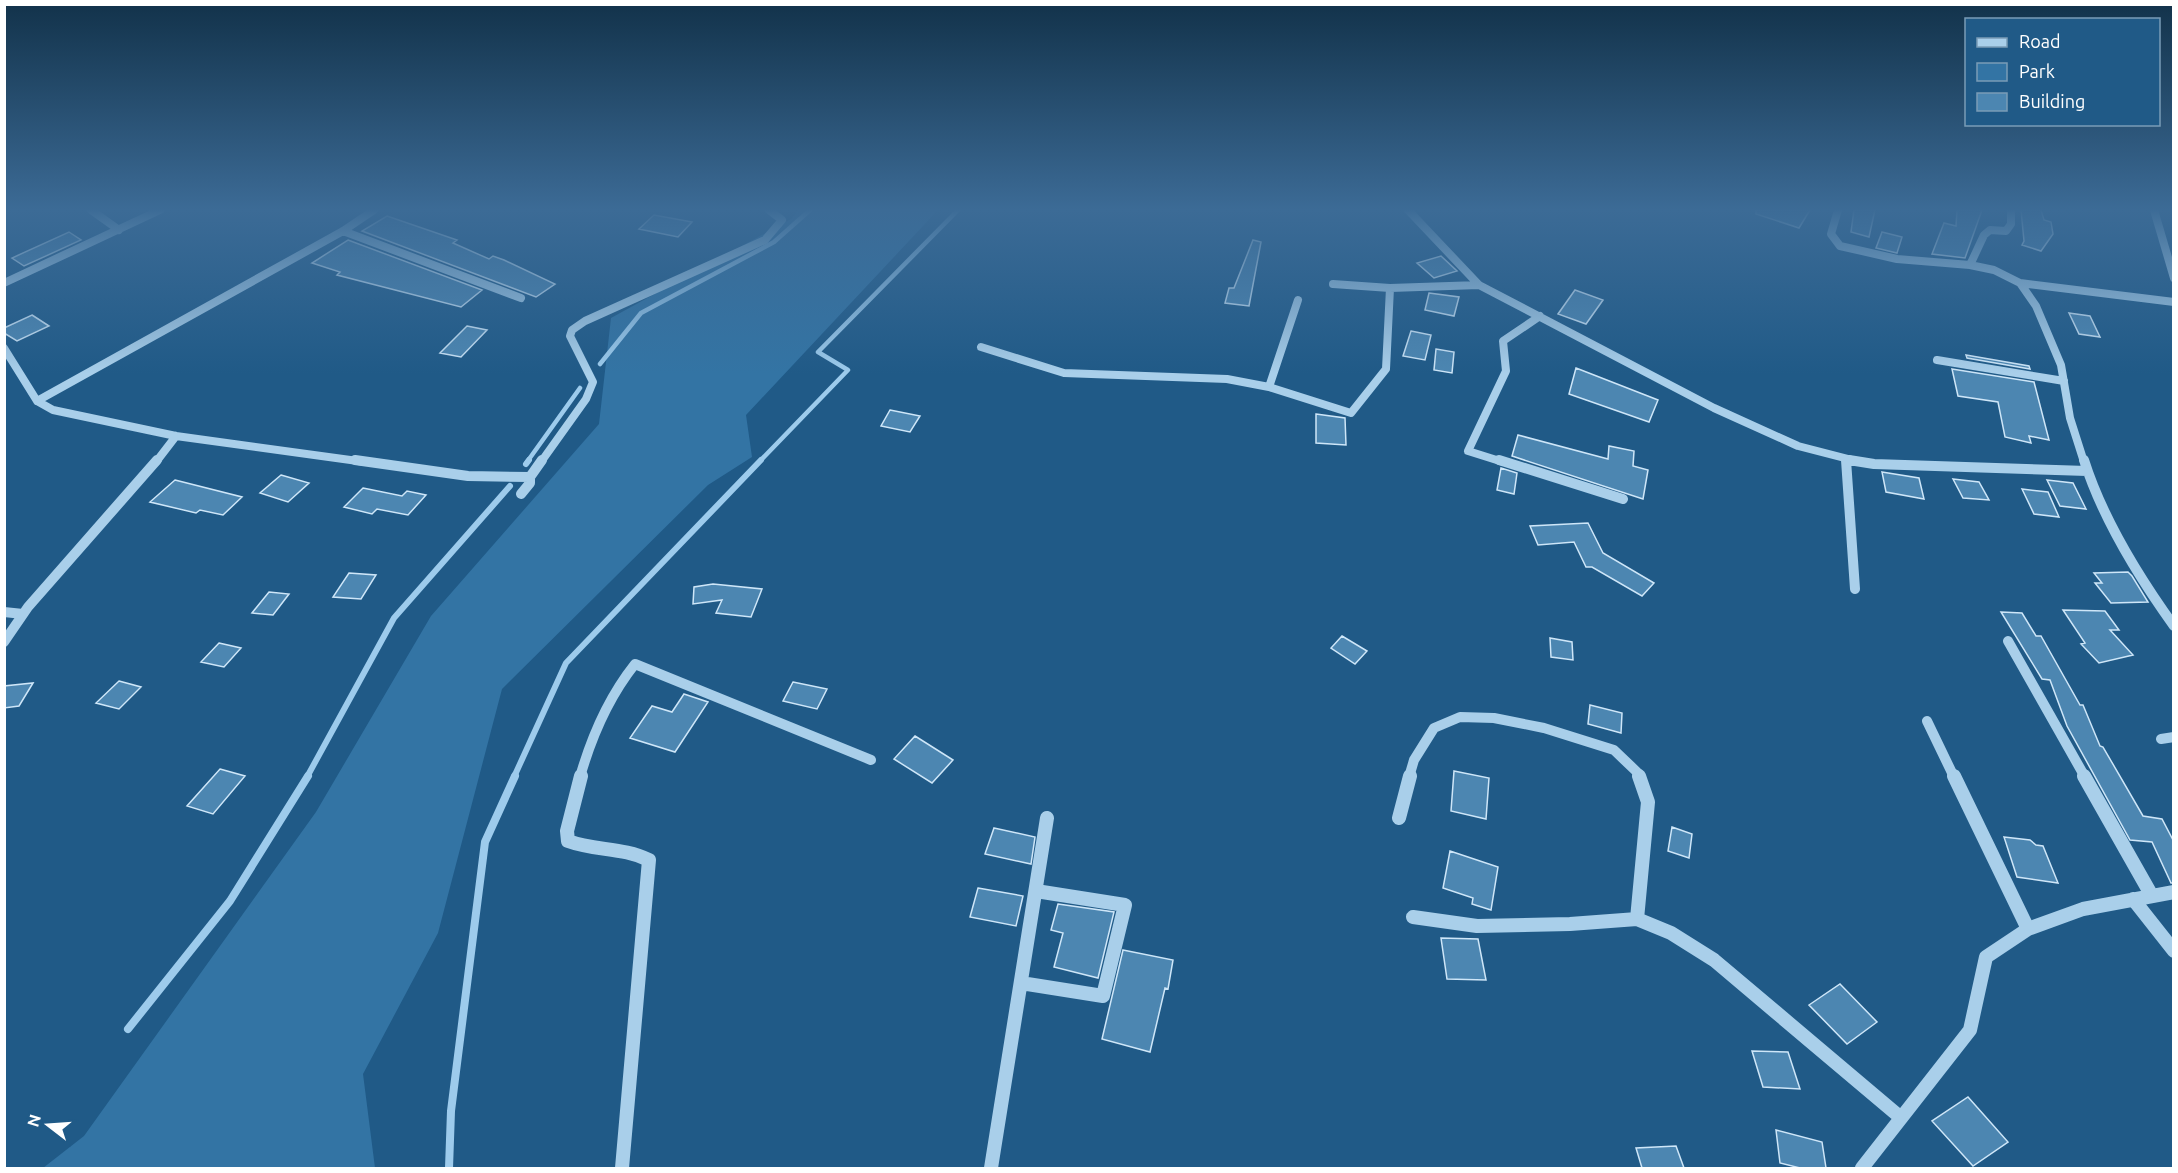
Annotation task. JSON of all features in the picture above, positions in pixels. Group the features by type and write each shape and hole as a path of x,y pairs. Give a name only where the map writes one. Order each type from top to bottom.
{"street":[{"path":"4,283 44,265"},
{"path":"37,401 282,265"},
{"path":"433,265 521,298"},
{"path":"521,494 530,483 530,477 586,399 593,382 570,336 572,330 585,321 710,265"},
{"path":"1460,265 1479,285 1714,408 1798,446 1846,460 1964,468 2087,471"},
{"path":"1967,265 1994,270 2019,283 2174,302"},
{"path":"2019,283 2036,306 2061,365 2070,417 2087,471 2115,531 2146,586 2174,626"},
{"path":"1333,284 1390,288 1479,285"},
{"path":"981,347 1064,373 1227,379 1269,387 1351,413 1386,369 1390,288"},
{"path":"1269,387 1298,300"},
{"path":"1540,316 1503,341 1506,372 1468,451 1623,499"},
{"path":"4,348 37,401 53,410 176,436 468,476 530,477"},
{"path":"1937,360 2064,381"},
{"path":"4,642 23,614 176,436"},
{"path":"1846,460 1854,589"},
{"path":"4,612 23,614"},
{"path":"2008,641 2152,896"},
{"path":"622,1168 649,860 638,853 578,846 568,841 567,831 585,754 624,676 635,664 871,760"},
{"path":"1399,818 1414,760 1434,728 1460,717 1494,718 1544,728 1614,750 1638,773 1648,802 1637,920"},
{"path":"1927,721 2028,929"},
{"path":"2161,739 2174,737"},
{"path":"991,1168 1047,818"},
{"path":"1021,983 1102,996 1125,905 1036,891"},
{"path":"1862,1168 1970,1030 1986,957 2028,929 2083,909 2174,892"},
{"path":"2133,899 2174,951"},
{"path":"1413,917 1476,926 1637,920 1671,933 1714,960 1900,1117"}],"green space":[{"path":"708,265 887,265 746,415 752,457 708,485 502,689 438,933 363,1074 375,1168 43,1168 84,1136 316,812 431,616 599,424 611,318"}],"building":[{"path":"317,265 414,265 482,290 461,307 337,275 340,272"},
{"path":"451,265 514,265 555,284 536,297"},
{"path":"1243,265 1257,265 1249,306 1225,303 1229,288 1234,288"},
{"path":"1419,265 1450,265 1457,271 1434,278"},
{"path":"1575,290 1603,300 1586,324 1558,314"},
{"path":"1429,293 1459,297 1454,316 1425,310"},
{"path":"2069,313 2090,316 2100,337 2079,334"},
{"path":"32,315 49,326 17,341 4,333 4,328"},
{"path":"467,326 487,330 461,357 440,353"},
{"path":"1411,331 1431,335 1425,360 1403,356"},
{"path":"1436,349 1454,352 1452,373 1434,370"},
{"path":"1966,355 2029,366 2030,369 1967,358"},
{"path":"1576,368 1658,400 1649,422 1569,394"},
{"path":"1952,369 2034,382 2049,440 2029,436 2031,443 2005,437 1998,402 1958,396"},
{"path":"890,410 920,416 910,432 881,426"},
{"path":"1316,414 1345,418 1346,445 1316,443"},
{"path":"1518,435 1608,459 1609,446 1634,451 1633,466 1648,470 1643,499 1512,456"},
{"path":"1501,468 1517,473 1514,494 1497,490"},
{"path":"1882,472 1919,478 1924,499 1886,492"},
{"path":"281,475 309,483 288,502 260,493"},
{"path":"1953,479 1979,482 1989,500 1963,498"},
{"path":"175,480 242,497 223,515 200,510 196,513 150,502"},
{"path":"2047,480 2073,483 2086,509 2060,506"},
{"path":"363,488 402,496 407,491 426,495 408,515 377,509 372,514 344,507"},
{"path":"2022,489 2048,492 2059,517 2034,514"},
{"path":"1588,523 1603,553 1654,583 1642,596 1592,567 1586,567 1574,542 1538,545 1530,526"},
{"path":"2128,572 2148,602 2111,603 2095,583 2102,583 2094,573"},
{"path":"349,573 376,575 361,599 333,597"},
{"path":"713,584 762,589 751,617 716,613 722,600 693,604 694,587"},
{"path":"269,592 289,594 273,615 252,613"},
{"path":"2063,610 2105,611 2119,630 2110,630 2133,655 2099,663 2081,644 2085,643"},
{"path":"2001,612 2022,613 2036,636 2041,636 2080,705 2083,705 2100,746 2103,747 2143,816 2162,819 2174,842 2174,883 2171,883 2152,842 2130,840 2067,726 2050,680 2042,679"},
{"path":"1342,636 1367,651 1355,664 1331,648"},
{"path":"1550,638 1572,642 1573,660 1551,657"},
{"path":"219,643 241,648 224,667 201,662"},
{"path":"119,681 141,687 119,709 96,703"},
{"path":"793,682 827,689 817,709 783,701"},
{"path":"33,683 19,706 4,708 4,686"},
{"path":"684,694 708,702 675,752 630,738 652,706 672,712"},
{"path":"1590,705 1622,713 1621,733 1588,724"},
{"path":"915,736 953,760 932,783 894,759"},
{"path":"220,769 245,776 213,814 187,806"},
{"path":"1454,771 1489,778 1486,819 1451,811"},
{"path":"1672,827 1692,834 1689,858 1668,851"},
{"path":"994,828 1035,837 1031,864 985,854"},
{"path":"2004,837 2030,840 2036,845 2043,846 2058,883 2017,877"},
{"path":"1450,851 1498,867 1491,910 1472,904 1473,898 1443,888"},
{"path":"978,888 1023,896 1016,926 970,917"},
{"path":"1058,904 1114,912 1098,978 1054,967 1063,933 1051,930"},
{"path":"1441,938 1478,939 1486,980 1447,979"},
{"path":"1123,950 1173,960 1168,989 1165,988 1150,1052 1102,1039"},
{"path":"1840,984 1877,1022 1847,1044 1809,1005"},
{"path":"1752,1051 1788,1052 1800,1089 1763,1087"},
{"path":"1968,1097 2008,1142 1973,1166 1932,1121"},
{"path":"1776,1130 1822,1142 1826,1168 1800,1168 1780,1163"},
{"path":"1676,1146 1684,1168 1642,1168 1636,1148"}],"waterway":[{"path":"600,364 641,313 731,265"},
{"path":"759,462 848,370 818,352 904,265"},
{"path":"527,462 580,388"},
{"path":"526,464 529,460"},
{"path":"514,777 566,663 761,460"},
{"path":"307,777 394,618 510,486"},
{"path":"128,1029 230,901 308,776"},
{"path":"449,1168 451,1111 485,842 515,776"}]}
